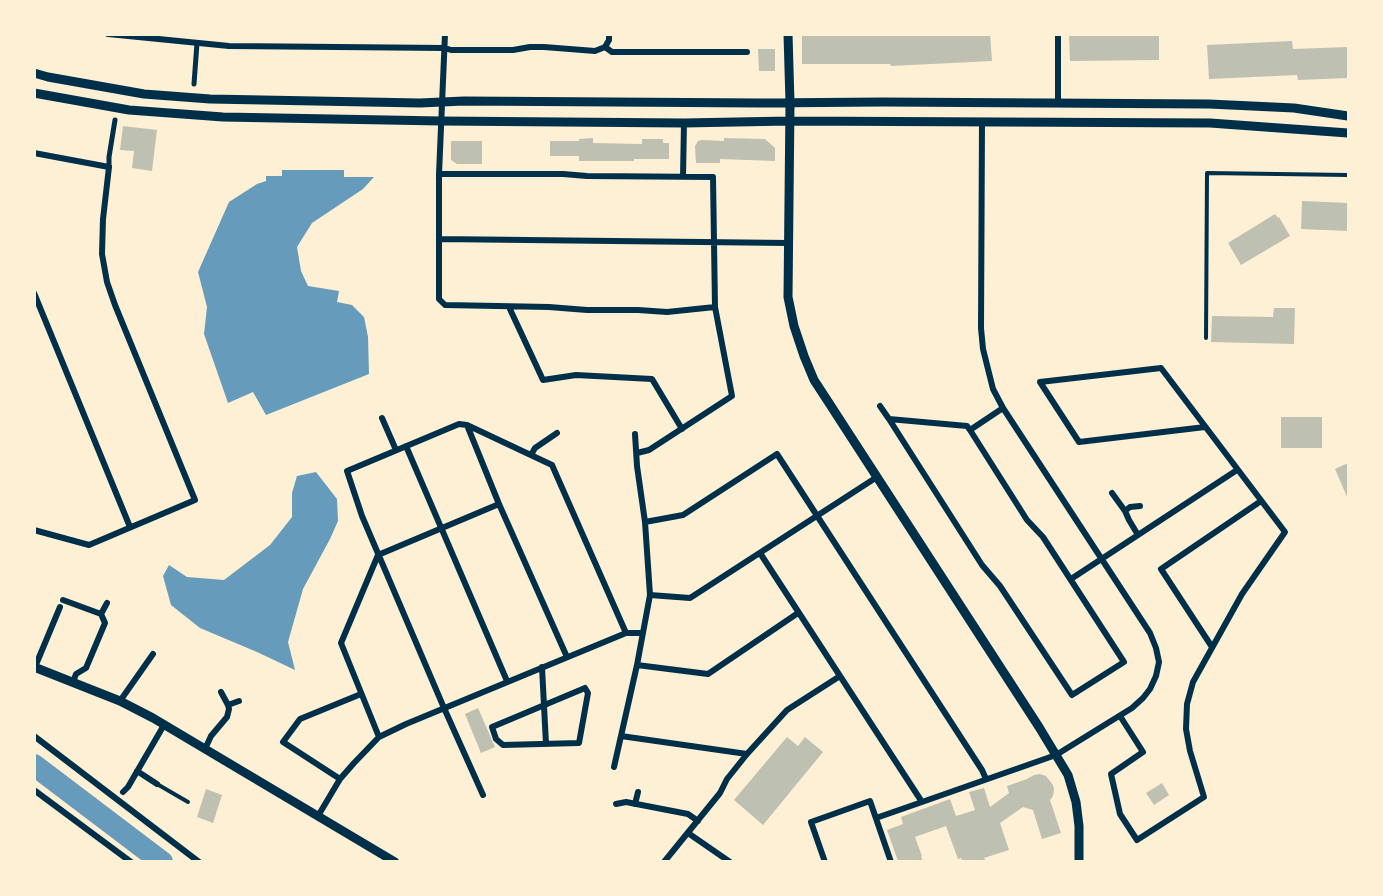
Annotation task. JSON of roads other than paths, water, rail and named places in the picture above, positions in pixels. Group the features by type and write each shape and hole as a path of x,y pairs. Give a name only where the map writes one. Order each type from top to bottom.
{"street":[{"path":"108,34 229,46 445,48 451,50 544,47 595,51 605,47 609,34"},
{"path":"194,84 197,34"},
{"path":"445,34 439,174 439,299 446,305 586,310 667,312 715,307"},
{"path":"788,34 790,103 788,297 804,356 814,380 1068,775 1076,802 1079,861"},
{"path":"1058,34 1058,103"},
{"path":"605,47 612,52 747,52"},
{"path":"34,73 144,94 199,99 288,102 1209,104 1294,108 1348,116"},
{"path":"34,93 129,110 224,117 684,123 789,121 1209,123 1348,133"},
{"path":"34,530 89,545 195,500 107,282 102,254 103,219 115,120"},
{"path":"876,818 1056,755 1120,716 1143,698 1156,676 1159,662 1150,633 1003,408 993,389 983,349 981,328 982,122"},
{"path":"683,177 684,123"},
{"path":"34,153 109,167"},
{"path":"439,174 713,177 715,307 732,396 649,450 637,453"},
{"path":"439,239 788,243"},
{"path":"34,293 130,527"},
{"path":"509,307 543,380 576,375 652,379 682,429"},
{"path":"1120,716 1143,752 1111,774 1120,814 1137,840 1204,797 1186,729 1187,704 1193,682 1242,594 1285,532 1161,368 1040,382 1078,442 1205,427"},
{"path":"880,406 982,565 1000,586 1072,695 1124,662 1071,579 1042,537 1027,520 968,426 889,419"},
{"path":"970,430 1003,408"},
{"path":"382,418 396,450"},
{"path":"483,795 378,555 347,471 459,424 466,425 552,465 626,633"},
{"path":"466,425 567,657"},
{"path":"531,455 535,448 557,433"},
{"path":"614,767 650,595 635,434"},
{"path":"406,446 507,681"},
{"path":"645,522 683,515 777,454 986,779"},
{"path":"1071,579 1237,470"},
{"path":"650,595 690,598 877,477"},
{"path":"1112,493 1138,535"},
{"path":"1212,647 1161,569 1261,501"},
{"path":"379,737 341,643 378,555 499,504"},
{"path":"1125,511 1130,507 1140,506"},
{"path":"760,553 922,802"},
{"path":"63,600 101,614 105,622 86,668 76,674 73,682"},
{"path":"101,614 107,603"},
{"path":"60,607 35,667 120,701 205,748 395,861"},
{"path":"636,665 708,674 798,613"},
{"path":"318,816 340,779 379,737 406,723 626,633 642,633"},
{"path":"120,701 153,654"},
{"path":"542,667 546,744"},
{"path":"664,861 720,793 747,754 787,710 840,676"},
{"path":"585,688 588,693 579,743 503,745 496,739 492,727 544,706 585,688"},
{"path":"205,748 211,736 227,717 229,709 221,692"},
{"path":"340,779 284,742 300,719 361,694"},
{"path":"228,705 239,701"},
{"path":"123,792 164,725"},
{"path":"34,736 199,861"},
{"path":"621,736 747,754"},
{"path":"137,771 157,784"},
{"path":"34,790 131,861"},
{"path":"635,804 638,792"},
{"path":"825,861 811,822 870,801 891,861"},
{"path":"615,804 626,802 687,814 698,821"},
{"path":"688,833 730,861"}],"lane":[{"path":"1206,338 1207,173 1348,176"},
{"path":"157,784 188,802"}],"water":[{"path":"282,170 344,170 344,177 374,177 363,189 312,223 297,247 301,271 308,286 339,291 337,302 352,305 364,317 368,337 369,374 266,415 253,392 228,403 204,334 207,307 198,272 229,202 257,184 266,181 266,176 282,176"},
{"path":"316,472 337,499 338,521 303,589 288,642 295,670 200,628 171,605 163,576 169,565 187,577 224,580 270,545 292,517 292,493 297,476"}],"waterway":[{"path":"34,765 162,862"}]}
